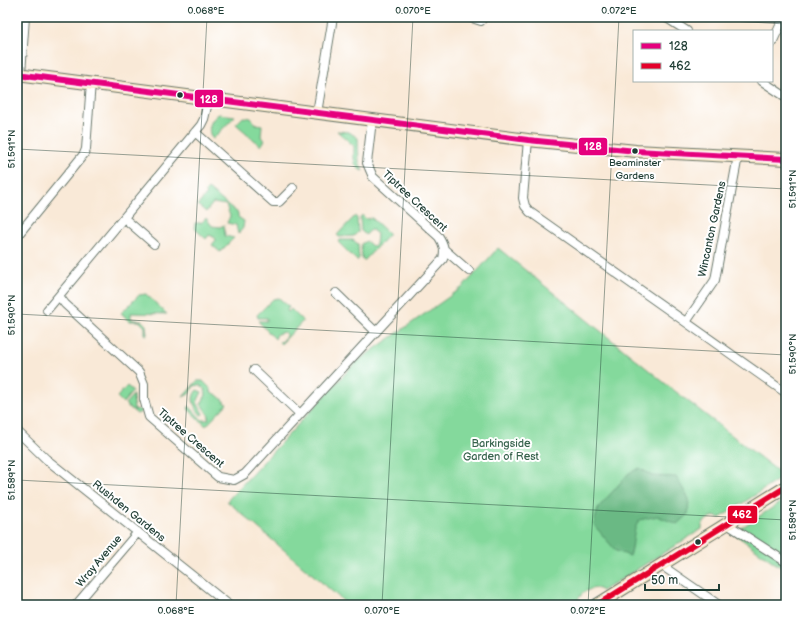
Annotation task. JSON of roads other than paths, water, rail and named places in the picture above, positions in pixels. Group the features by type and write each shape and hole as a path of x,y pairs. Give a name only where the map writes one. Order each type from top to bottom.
{"street":[{"path":"25,17 19,74 91,82 528,140 636,151 786,158"},
{"path":"317,113 333,17"},
{"path":"469,17 481,21"},
{"path":"665,17 685,30"},
{"path":"773,41 784,17"},
{"path":"17,236 84,154 86,149 91,82"},
{"path":"764,82 786,97"},
{"path":"47,310 195,132 204,119 209,98"},
{"name":"Tiptree Crescent","path":"59,296 83,321 139,372 144,384 144,399 149,417 218,477 234,480 245,474 439,265 445,250 444,244 436,234 373,177 367,163 372,120"},
{"path":"195,132 273,202 280,202 293,188"},
{"path":"528,140 523,198 524,206 530,212 786,393"},
{"name":"Wincanton Gardens","path":"686,322 715,280 738,156"},
{"path":"124,218 154,244"},
{"name":"Tiptree Crescent","path":"445,250 469,271"},
{"path":"336,293 376,332"},
{"path":"254,370 300,414"},
{"name":"Rushden Gardens","path":"17,431 46,459 229,605"},
{"path":"597,605 786,487"},
{"path":"727,524 786,562"},
{"name":"Wray Avenue","path":"76,605 138,532"},
{"path":"661,565 719,605"}],"place":[{"name":"Beaminster Gardens","path":"635,151"}],"park label":[{"name":"Barkingside Garden of Rest","path":"501,449"}]}
